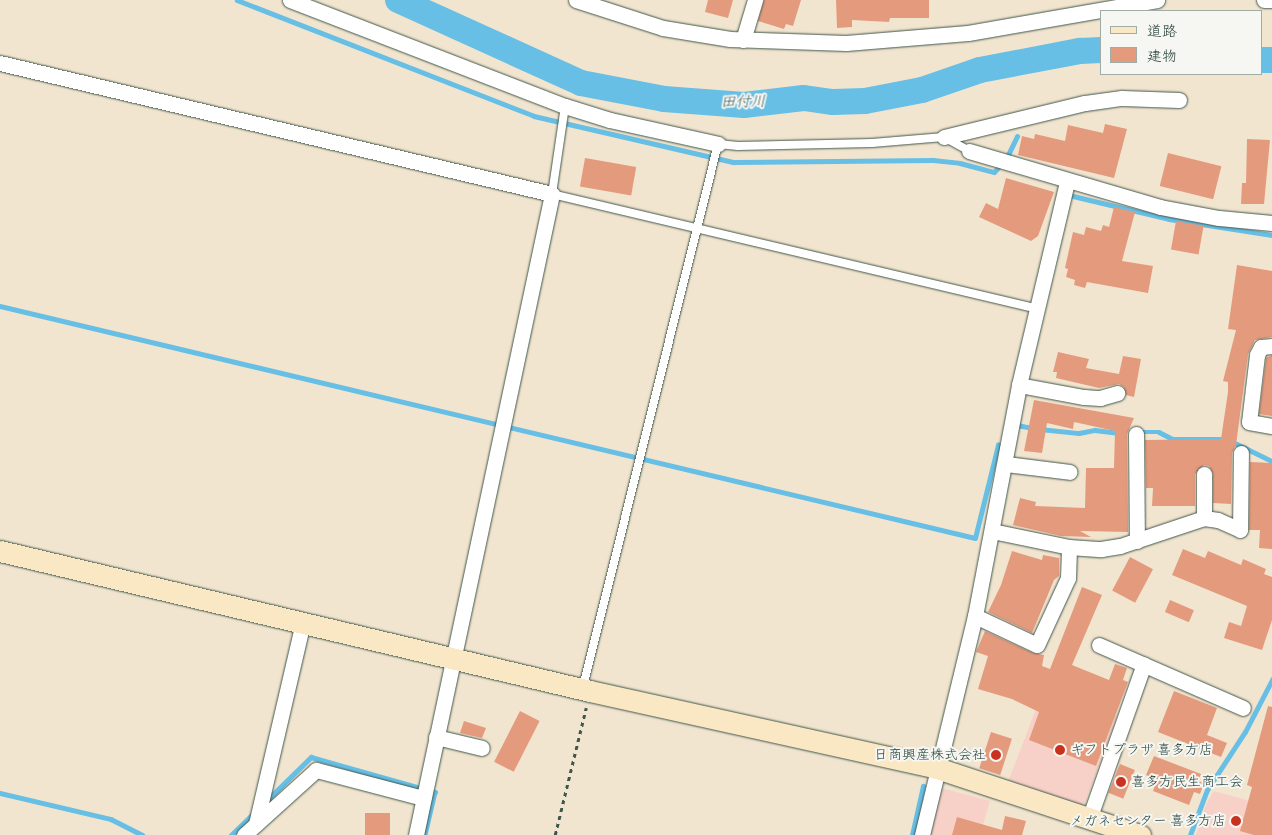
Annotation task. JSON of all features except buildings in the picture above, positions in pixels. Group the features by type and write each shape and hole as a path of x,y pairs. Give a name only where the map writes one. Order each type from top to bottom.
{"street":[{"path":"290,0 565,106 610,120 718,144"},
{"path":"576,0 663,28 743,40 846,43 912,40 1032,23 1152,0"},
{"path":"743,40 755,0"},
{"path":"1264,0 1272,0"},
{"path":"0,63 552,194 416,835"},
{"path":"944,137 1085,103 1122,98 1179,100"},
{"path":"969,151 1067,182 1183,212 1272,224"},
{"path":"922,835 936,768 975,616 1006,464 1019,385 1067,182"},
{"path":"1272,346 1260,347 1257,355 1248,422 1272,426"},
{"path":"1019,385 1084,397 1100,398 1117,393"},
{"path":"1136,434 1137,540"},
{"path":"992,531 1069,546 1101,549 1137,540 1204,518 1218,520 1240,530 1241,453"},
{"path":"1006,464 1070,472"},
{"path":"1204,474 1204,518"},
{"path":"975,616 1036,645 1068,578 1069,546"},
{"path":"0,551 586,690 936,768 1140,835"},
{"path":"256,824 303,622"},
{"path":"1099,646 1243,708"},
{"path":"1089,818 1144,664"},
{"path":"436,737 482,748"},
{"path":"244,835 316,770 423,798"}],"lane":[{"path":"565,106 552,194 696,226 1036,308"},
{"path":"586,690 696,226 718,144 738,146 872,143 944,137 969,151"}],"path":[{"path":"555,835 586,690"}],"shaded area":[{"name":"ギフトプラザ 喜多方店","path":"1044,688 1118,716 1080,813 1007,785"},
{"path":"938,787 990,801 980,835 925,835"},
{"name":"メガネセンター 喜多方店","path":"1214,791 1272,807 1272,835 1196,835 1206,804"}],"waterway":[{"path":"237,0 534,116 734,162 933,160 960,163 994,172 1006,159 1017,136"},
{"name":"田付川","path":"398,0 581,83 664,99 744,105 804,98 833,102 865,101 922,90 980,70 1080,51 1100,50"},
{"name":"田付川","path":"1262,60 1272,60"},
{"path":"1069,195 1169,219 1272,235"},
{"path":"0,306 975,538 998,445 1005,448"},
{"path":"1017,425 1033,428"},
{"path":"1040,429 1079,433 1095,430 1119,433"},
{"path":"1139,432 1159,432 1173,439 1226,439"},
{"path":"1233,442 1272,461"},
{"path":"1190,835 1207,790 1245,732 1272,680"},
{"path":"266,801 311,757 435,792 425,835"},
{"path":"912,835 923,786"},
{"path":"0,793 111,819 142,835"},
{"path":"231,835 253,814"}],"place":[{"name":"ギフトプラザ 喜多方店","path":"1060,750"},
{"name":"日商興産株式会社","path":"996,755"},
{"name":"喜多方民生商工会","path":"1121,782"},
{"name":"メガネセンター 喜多方店","path":"1236,821"}]}
